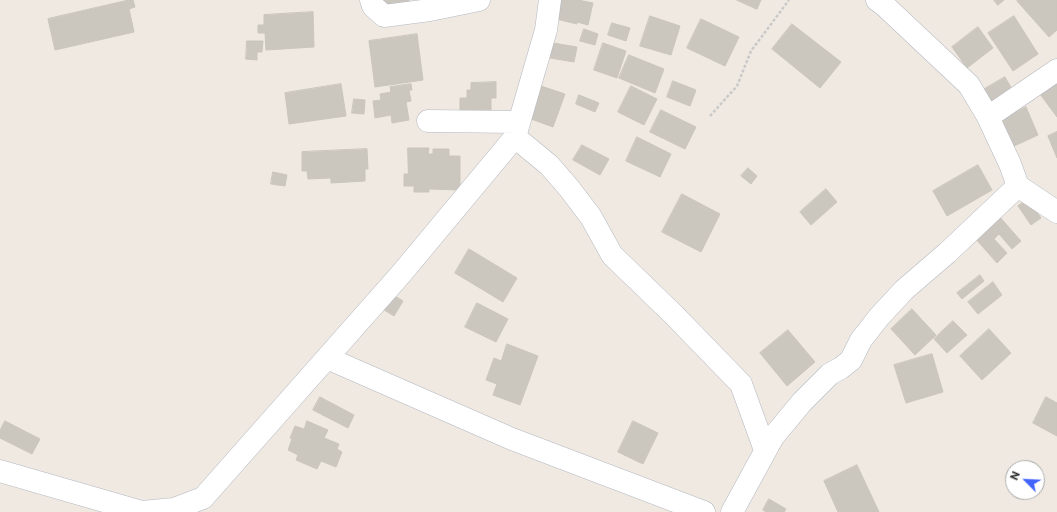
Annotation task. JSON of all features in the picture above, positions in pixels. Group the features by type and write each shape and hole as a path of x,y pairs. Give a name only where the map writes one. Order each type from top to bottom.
{"street":[{"path":"371,0 373,6 384,16 430,10 479,0"},
{"path":"0,471 142,512 174,509 203,498 432,239 517,129 546,30 550,0"},
{"path":"885,2 969,85 988,117 1010,164 1018,186 1057,212"},
{"path":"988,117 1057,70"},
{"path":"428,121 517,129 569,188 590,217 612,255 674,314 741,384 765,450"},
{"path":"732,512 773,437 802,402 830,374 842,368 851,360 861,340 879,317 904,290 947,253 1018,186"},
{"path":"327,358 512,439 704,512"}],"path":[{"path":"710,116 737,86 751,51 790,0"}],"building":[{"path":"133,0 135,7 129,9 134,32 55,50 48,19"},
{"path":"383,0 409,0 409,2 384,5"},
{"path":"556,0 578,0 593,3 588,25 552,18"},
{"path":"737,0 761,0 757,9"},
{"path":"994,0 1004,0 998,5"},
{"path":"1057,0 1057,30 1049,37 1017,1"},
{"path":"313,12 314,47 266,50 265,33 258,33 258,25 264,25 264,15"},
{"path":"650,16 680,26 671,55 640,46"},
{"path":"1014,16 1038,54 1013,71 988,33"},
{"path":"701,19 739,37 725,66 687,48"},
{"path":"612,23 630,28 626,41 608,35"},
{"path":"792,24 841,62 820,88 772,49"},
{"path":"978,27 993,48 967,68 952,47"},
{"path":"584,29 598,34 595,45 580,41"},
{"path":"417,34 423,80 375,87 369,41"},
{"path":"247,41 263,41 262,52 257,52 257,60 246,59"},
{"path":"553,43 577,47 574,62 550,58"},
{"path":"603,43 626,51 617,78 594,70"},
{"path":"629,55 664,69 655,93 619,78"},
{"path":"1005,77 1013,91 989,105 981,91"},
{"path":"673,81 696,90 690,106 667,97"},
{"path":"1057,81 1057,117 1040,94"},
{"path":"496,82 496,98 491,98 491,117 460,117 460,98 467,98 467,90 471,90 471,83"},
{"path":"341,84 346,116 289,124 285,93"},
{"path":"411,84 412,90 409,90 411,101 406,102 409,120 392,123 391,115 375,118 373,101 381,100 380,94 391,92 390,87"},
{"path":"535,84 565,94 553,127 523,116"},
{"path":"631,86 657,99 644,125 618,112"},
{"path":"579,95 599,103 595,112 576,104"},
{"path":"354,99 365,100 364,114 352,113"},
{"path":"1026,107 1038,135 1010,148 998,120"},
{"path":"661,110 696,127 685,149 650,132"},
{"path":"1057,132 1057,158 1048,136"},
{"path":"637,137 671,154 660,177 626,161"},
{"path":"582,145 609,159 600,175 573,160"},
{"path":"408,148 429,148 428,154 433,154 433,149 449,149 449,156 460,156 460,190 429,189 429,192 414,192 414,186 404,186 404,174 408,174"},
{"path":"367,149 368,169 365,169 365,181 331,183 331,178 308,179 307,171 302,171 302,152"},
{"path":"978,165 992,190 947,216 933,191"},
{"path":"748,168 757,176 751,184 741,176"},
{"path":"273,172 287,175 285,186 271,184"},
{"path":"826,189 837,202 811,225 800,212"},
{"path":"682,194 720,214 701,252 662,232"},
{"path":"1028,199 1041,218 1031,225 1018,206"},
{"path":"998,215 1021,241 1012,249 999,234 994,239 1007,253 997,263 974,237"},
{"path":"469,249 517,278 503,302 455,273"},
{"path":"980,275 984,281 962,299 957,293"},
{"path":"993,282 1002,295 978,314 968,302"},
{"path":"390,293 403,301 394,316 381,308"},
{"path":"477,303 508,319 496,342 465,327"},
{"path":"912,309 936,335 915,355 891,329"},
{"path":"953,321 967,335 947,353 934,339"},
{"path":"989,329 1011,353 982,380 960,356"},
{"path":"788,330 815,362 787,386 760,353"},
{"path":"507,344 538,356 520,405 493,395 497,384 486,380 494,358 501,361"},
{"path":"932,354 943,392 906,403 894,365"},
{"path":"320,397 354,415 348,428 313,410"},
{"path":"1046,397 1057,403 1057,436 1033,423"},
{"path":"5,421 40,439 32,454 0,438 0,431"},
{"path":"307,421 328,430 324,438 339,444 337,449 342,452 336,467 321,461 317,469 296,460 298,455 288,450 292,439 290,438 295,426 304,429"},
{"path":"633,421 658,433 643,464 618,452"},
{"path":"857,465 879,512 838,512 824,481"},
{"path":"769,499 786,509 784,512 766,512 763,510"}]}
